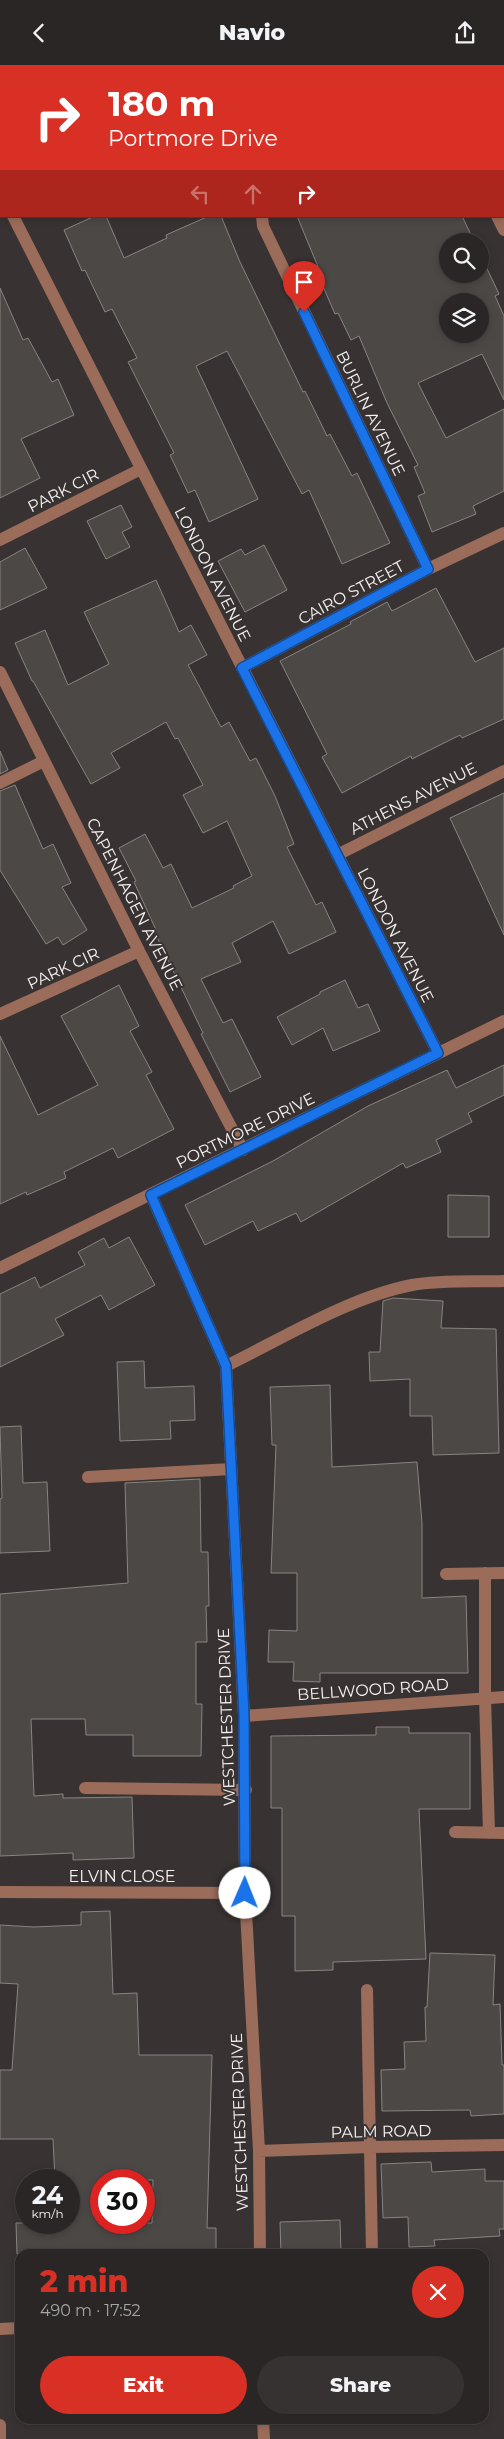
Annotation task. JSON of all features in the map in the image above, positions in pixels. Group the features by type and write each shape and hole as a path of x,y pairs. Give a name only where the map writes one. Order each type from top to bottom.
{"street":[{"name":"LONDON AVENUE","path":"14,217 438,1053"},
{"name":"BURLIN AVENUE","path":"262,217 263,226 428,569"},
{"path":"498,217 504,230"},
{"name":"PARK CIR","path":"0,540 141,469"},
{"name":"CAIRO STREET","path":"242,668 428,569 504,533"},
{"name":"CAPENHAGEN AVENUE","path":"0,672 139,951 243,1149"},
{"path":"0,783 44,761"},
{"name":"ATHENS AVENUE","path":"337,855 504,771"},
{"name":"PARK CIR","path":"0,1015 139,951"},
{"name":"PORTMORE DRIVE","path":"0,1268 504,1021"},
{"name":"WESTCHESTER DRIVE","path":"151,1195 226,1366 244,1715 246,1790 245,1893 258,2151 260,2249"},
{"path":"226,1366 352,1304 384,1292 414,1285 504,1281"},
{"path":"88,1477 231,1469"},
{"path":"485,1573 485,1697 489,1833"},
{"path":"446,1574 504,1573"},
{"name":"BELLWOOD ROAD","path":"244,1715 504,1697"},
{"path":"85,1788 246,1790"},
{"path":"455,1832 504,1833"},
{"name":"ELVIN CLOSE","path":"0,1892 245,1893"},
{"path":"367,1991 372,2249"},
{"name":"PALM ROAD","path":"258,2151 504,2145"},
{"path":"0,2329 15,2328"},
{"path":"263,2424 264,2439"},
{"path":"0,2425 0,2439"}],"building":[{"path":"93,217 106,217 124,258 167,238 166,235 207,217 221,217 240,262 303,392 305,391 327,436 330,434 352,476 357,473 390,543 342,564 309,490 302,494 227,351 196,366 258,499 209,522 195,490 188,493 170,455 174,453 128,362 137,358 112,309 105,312 85,270 82,271 64,230"},
{"path":"297,217 462,217 470,233 439,233 439,283 489,283 489,273 499,294 495,296 504,316 504,400 482,354 418,383 446,438 504,409 504,491 473,506 476,514 432,532 418,496 425,493 414,467 418,465 387,403 359,336 351,340 338,313 335,314 318,275 321,274"},
{"path":"0,288 23,340 28,338 52,382 58,379 74,415 21,439 40,478 0,498"},
{"path":"121,505 132,527 122,532 130,547 106,559 87,521"},
{"path":"264,545 287,590 245,612 218,561 241,549 245,555"},
{"path":"25,548 47,588 0,610 0,562"},
{"path":"156,580 179,632 191,625 207,655 188,665 221,727 229,722 250,761 256,758 275,796 294,844 287,847 316,905 322,902 336,932 289,954 273,921 232,943 241,962 201,979 223,1023 232,1019 261,1077 230,1092 154,931 156,930 134,882 136,881 119,848 145,834 163,868 171,864 192,908 234,888 233,886 252,876 227,821 203,833 183,795 203,785 178,738 175,739 166,722 111,753 120,768 91,784 32,681 15,643 45,630 68,685 109,664 84,612"},
{"path":"436,588 475,662 504,648 504,719 462,738 460,735 412,759 411,756 342,793 322,757 327,754 280,661 351,624 350,622 387,602 392,611"},
{"path":"0,751 8,770 0,774"},
{"path":"15,785 43,849 53,844 71,883 62,887 87,930 63,945 58,937 46,944 0,870 0,791"},
{"path":"504,793 504,935 450,818"},
{"path":"345,980 358,1008 368,1004 380,1031 333,1051 323,1028 292,1045 277,1017"},
{"path":"119,985 139,1026 130,1031 152,1072 146,1075 174,1129 118,1158 113,1148 64,1172 66,1178 27,1195 26,1192 0,1204 0,1036 38,1115 98,1085 61,1016"},
{"path":"504,1065 504,1095 468,1113 472,1122 436,1140 441,1152 406,1168 403,1163 301,1222 296,1213 258,1231 253,1221 205,1245 185,1205 273,1161 368,1106 447,1070 456,1088"},
{"path":"448,1195 489,1196 489,1237 448,1237"},
{"path":"129,1237 155,1285 109,1310 101,1295 55,1319 64,1335 0,1367 0,1294 35,1277 40,1288 85,1265 78,1252 104,1238 109,1248"},
{"path":"393,1298 443,1301 441,1328 496,1329 499,1453 433,1455 432,1416 410,1416 410,1379 370,1381 369,1352 380,1352 383,1301"},
{"path":"144,1361 145,1388 194,1386 195,1420 170,1421 171,1439 120,1441 117,1362"},
{"path":"330,1385 332,1467 417,1462 422,1523 422,1598 466,1596 468,1673 320,1673 320,1682 293,1681 294,1662 268,1662 269,1630 297,1631 297,1573 271,1573 276,1445 272,1445 270,1387"},
{"path":"21,1426 23,1483 47,1482 50,1551 0,1553 0,1499 2,1498 0,1427"},
{"path":"200,1479 201,1552 208,1552 209,1606 206,1606 207,1642 196,1642 196,1704 202,1704 201,1756 133,1756 133,1735 86,1735 85,1719 31,1719 34,1796 63,1794 63,1798 132,1797 134,1858 73,1860 73,1853 0,1856 0,1594 128,1583 125,1483"},
{"path":"376,1727 409,1727 409,1733 470,1733 470,1809 419,1809 426,1959 333,1962 333,1970 295,1971 295,1916 282,1916 282,1808 271,1808 271,1736 376,1735"},
{"path":"110,1911 113,1994 137,1993 139,2055 212,2055 207,2228 216,2228 216,2249 17,2249 16,2234 80,2234 80,2169 54,2169 53,2139 0,2139 0,2070 12,2070 18,1984 0,1983 0,1925 34,1927 81,1925 81,1912"},
{"path":"430,1953 495,1955 493,2005 500,2004 502,2065 504,2065 504,2114 471,2116 470,2110 382,2111 381,2070 405,2069 404,2042 426,2041 425,2007 427,2007"},
{"path":"431,2162 432,2172 485,2169 485,2181 504,2181 504,2229 499,2229 500,2236 434,2240 435,2246 409,2247 408,2217 383,2218 381,2164"},
{"path":"340,2220 341,2249 281,2249 280,2222"}],"route":[{"path":"245,1893 246,1790 244,1715 226,1366 151,1195 438,1053 242,668 428,569 304,312"}]}
